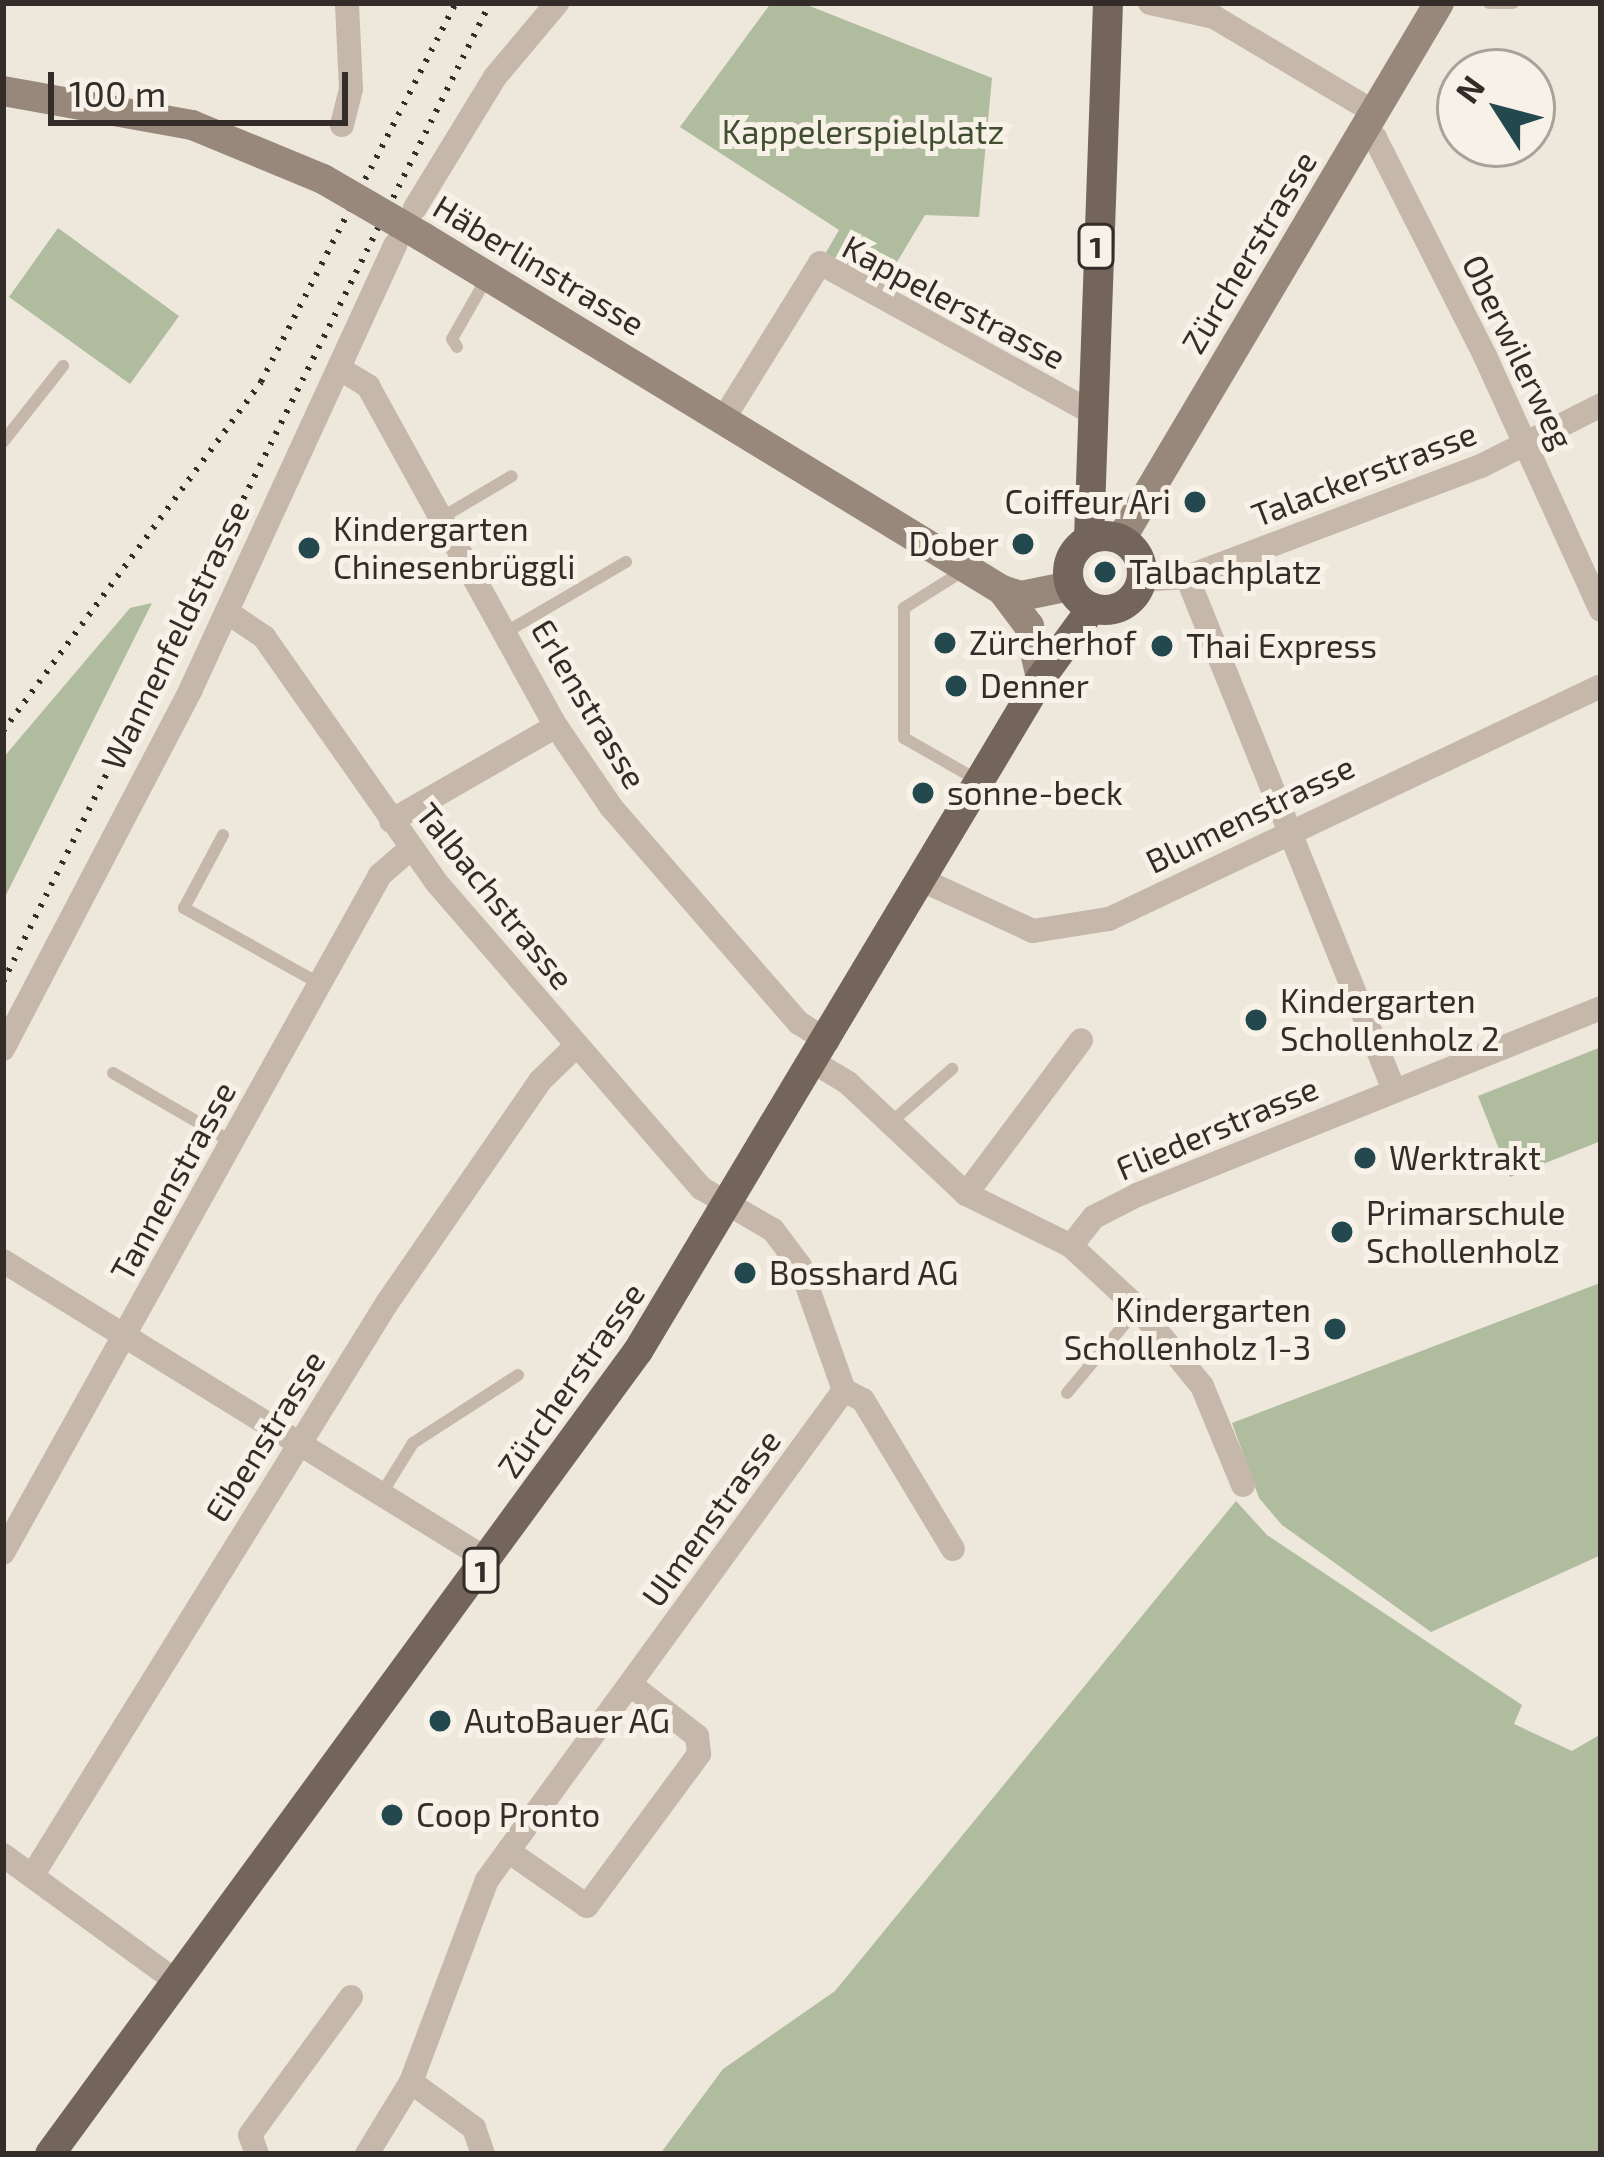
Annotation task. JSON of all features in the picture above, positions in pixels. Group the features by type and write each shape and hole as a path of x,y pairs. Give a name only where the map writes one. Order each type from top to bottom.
{"main road":[{"name":"1","path":"1089,539 1089,411 1108,3"},
{"path":"1089,539 1121,539 1138,556 1142,580 1129,602 1092,608 1070,586 1069,564 1089,539"},
{"name":"Zürcherstrasse","path":"50,2154 488,1560 732,1204 1041,678 1092,608"}],"street":[{"path":"342,125 351,89 346,3"},
{"name":"Wannenfeldstrasse","path":"3,1049 227,612 340,369 411,230 495,76 557,3"},
{"path":"1150,3 1216,10 1368,122"},
{"name":"Zürcherstrasse","path":"1121,539 1438,3"},
{"name":"Häberlinstrasse","path":"3,91 191,125 323,178 1002,590 1029,626 1041,678"},
{"name":"Oberwilerweg","path":"1368,122 1527,445 1601,610"},
{"name":"Kappelerstrasse","path":"724,418 820,263 1089,411"},
{"name":"Erlenstrasse","path":"340,369 368,386 556,726 610,807 888,1125 966,1194 1070,1246 1138,1308 1202,1386 1243,1485"},
{"name":"Talackerstrasse","path":"1142,580 1187,577 1527,445 1601,405"},
{"path":"1187,577 1294,829 1394,1090"},
{"path":"1002,590 1021,596 1070,586"},
{"name":"Talbachstrasse","path":"227,612 264,637 410,849 576,1046 701,1188 732,1204"},
{"name":"Blumenstrasse","path":"922,880 1003,923 1068,929 1109,919 1601,686"},
{"path":"391,821 556,726"},
{"name":"Tannenstrasse","path":"3,1552 380,875 410,849"},
{"name":"Fliederstrasse","path":"1070,1246 1094,1217 1137,1195 1601,1008"},
{"path":"966,1194 1081,1040"},
{"name":"Eibenstrasse","path":"32,1876 298,1444 541,1079 576,1046"},
{"path":"732,1204 773,1229 800,1266 844,1390 863,1400 953,1550"},
{"path":"3,1261 488,1560"},
{"name":"Ulmenstrasse","path":"367,2154 411,2082 462,1935 508,1851 844,1390"},
{"path":"508,1851 587,1906 699,1754 697,1736 631,1685"},
{"path":"3,1855 176,1981"},
{"path":"257,2154 250,2135 350,1997"},
{"path":"411,2082 474,2128 483,2154"}],"lane":[{"path":"1489,3 1513,3"},
{"path":"457,347 452,339 489,275"},
{"path":"3,442 63,366"},
{"path":"441,518 512,476"},
{"path":"506,632 626,562"},
{"path":"968,568 904,608 901,689 904,738 980,781"},
{"path":"223,835 184,908 321,985"},
{"path":"888,1125 952,1069"},
{"path":"113,1073 233,1142"},
{"path":"1067,1393 1138,1308"},
{"path":"382,1493 413,1443 518,1375"}],"green space":[{"name":"Kappelerspielplatz","path":"771,3 802,3 992,78 979,217 925,215 878,294 820,263 839,230 680,127"},
{"path":"58,228 179,316 130,384 9,297"},
{"path":"152,603 3,901 3,758 130,608"},
{"path":"1601,1047 1601,1141 1510,1177 1478,1096"},
{"path":"1600,1283 1601,1555 1431,1632 1282,1525 1259,1498 1232,1423"},
{"path":"1236,1501 1267,1535 1522,1705 1514,1724 1572,1751 1601,1734 1601,2154 660,2154 723,2069 835,1991"}],"railway":[{"path":"3,731 261,382 456,3"},
{"path":"3,982 490,3"}],"place":[{"name":"Coiffeur Ari","path":"1195,502"},
{"name":"Dober","path":"1023,544"},
{"name":"Kindergarten Chinesenbrüggli","path":"309,548"},
{"name":"Talbachplatz","path":"1105,572"},
{"name":"Zürcherhof","path":"945,643"},
{"name":"Thai Express","path":"1162,646"},
{"name":"Denner","path":"956,686"},
{"name":"sonne-beck","path":"923,793"},
{"name":"Kindergarten Schollenholz 2","path":"1256,1020"},
{"name":"Werktrakt","path":"1365,1158"},
{"name":"Primarschule Schollenholz","path":"1342,1232"},
{"name":"Bosshard AG","path":"745,1273"},
{"name":"Kindergarten Schollenholz 1-3","path":"1335,1329"},
{"name":"AutoBauer AG","path":"440,1721"},
{"name":"Coop Pronto","path":"392,1815"}]}
